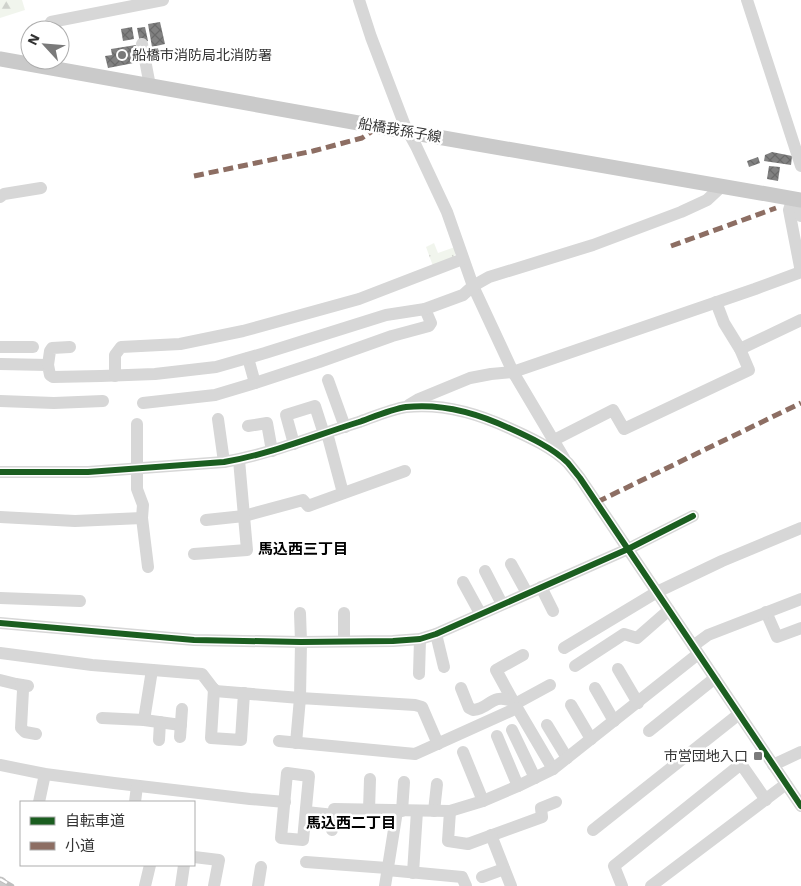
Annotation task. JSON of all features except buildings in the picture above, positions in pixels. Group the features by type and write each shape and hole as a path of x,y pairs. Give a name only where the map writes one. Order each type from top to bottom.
{"main road":[{"name":"船橋我孫子線","path":"0,58 409,132 797,199"}],"street":[{"path":"61,20 162,0"},
{"path":"359,0 405,126 447,212 473,286 513,372 566,462 581,480 801,806"},
{"path":"747,0 801,166"},
{"path":"142,44 150,86"},
{"path":"70,347 52,348 50,351 48,365 50,375 53,377 155,374 216,367 386,316 425,309 463,295 473,286 489,277 593,245 681,212 707,200 722,186"},
{"path":"0,197 4,194 41,188"},
{"path":"797,199 801,216"},
{"path":"0,472 51,473 137,469 239,460 294,444 404,407 470,378 513,372 801,272 789,210 797,199"},
{"path":"115,376 115,355 121,347 180,344 243,331 359,299 463,258"},
{"path":"554,440 614,410 624,429 749,370 740,349 724,323 716,302"},
{"path":"143,403 215,395 392,336 428,326 431,323 425,309"},
{"path":"740,349 801,320"},
{"path":"328,334 335,356"},
{"path":"0,347 33,347"},
{"path":"248,358 255,383"},
{"path":"0,364 48,365"},
{"path":"328,380 345,427"},
{"path":"0,401 54,403 103,400"},
{"path":"294,444 286,415 315,406 343,493"},
{"path":"404,407 426,406 444,408 482,416 523,434 546,447 566,462"},
{"path":"218,419 224,462"},
{"path":"248,426 267,422 272,451"},
{"path":"138,424 137,489 143,505 142,518 148,567"},
{"path":"194,554 247,550 239,460"},
{"path":"206,520 244,516 303,500 308,506 406,471"},
{"path":"0,623 194,640 301,642 420,639 436,634 628,549 693,516"},
{"path":"0,518 75,521 142,518"},
{"path":"564,648 657,592 722,561 801,528"},
{"path":"510,564 527,593"},
{"path":"485,571 502,604"},
{"path":"464,582 480,614"},
{"path":"541,587 553,611"},
{"path":"0,598 80,601"},
{"path":"332,830 334,809 450,812 518,786 553,770 638,702 696,650 708,634 801,599"},
{"path":"575,666 624,634 638,638 669,610"},
{"path":"766,612 777,637 801,628"},
{"path":"296,743 300,698 300,613"},
{"path":"344,613 344,641"},
{"path":"436,634 444,667"},
{"path":"419,674 420,639"},
{"path":"0,653 92,665 202,674 215,691 415,705 422,707 438,744"},
{"path":"523,655 496,670 553,770"},
{"path":"618,669 638,702"},
{"path":"144,720 152,670"},
{"path":"649,731 715,678"},
{"path":"0,680 25,686 23,690 21,728 25,732 36,734"},
{"path":"279,741 415,754 438,744 550,685"},
{"path":"462,688 469,708 472,710 478,710 497,698 504,698 515,704"},
{"path":"595,688 614,721"},
{"path":"214,690 211,738 241,740 244,693"},
{"path":"571,705 591,740"},
{"path":"102,717 160,722 181,731 182,709"},
{"path":"593,830 739,714"},
{"path":"159,740 160,722"},
{"path":"547,726 567,758"},
{"path":"512,730 535,778"},
{"path":"497,736 518,786"},
{"path":"463,752 483,800"},
{"path":"773,765 801,752"},
{"path":"622,886 614,866 741,764 766,800"},
{"path":"0,765 45,774 137,786 285,802"},
{"path":"287,773 309,776 303,840 281,838 285,802 287,773"},
{"path":"39,801 45,774"},
{"path":"369,810 370,778"},
{"path":"385,886 404,782"},
{"path":"434,811 437,784"},
{"path":"651,886 786,784"},
{"path":"135,801 137,786"},
{"path":"450,812 448,841 468,844 542,817 541,808 556,802"},
{"path":"417,811 422,877"},
{"path":"306,812 334,815"},
{"path":"491,835 511,886"},
{"path":"195,857 219,860 214,886"},
{"path":"306,862 387,869 422,877 462,877 466,886"},
{"path":"145,886 150,866"},
{"path":"181,886 184,866"},
{"path":"258,886 261,867"},
{"path":"482,877 504,869"}],"green space":[{"path":"0,0 22,0 25,10 0,18"},
{"path":"434,243 438,253 455,247 457,251 453,258 433,266 426,247"}],"railway":[{"path":"0,879 12,886"}],"marked path":[{"path":"194,176 313,151 362,138 380,126"},
{"path":"671,246 776,208"},
{"path":"597,502 801,403"}],"cycle path":[{"path":"0,472 88,472 224,462 276,450 389,411 406,407 433,406 459,410 497,423 533,439 555,452 568,463 580,478 801,806"},
{"path":"0,623 194,640 301,642 420,639 436,634 628,549 693,516"}],"place":[{"name":"船橋市消防局北消防署","path":"122,55"},
{"name":"市営団地入口","path":"758,756"}],"district":[{"name":"馬込西三丁目","path":"303,549"},
{"name":"馬込西二丁目","path":"351,823"}]}
